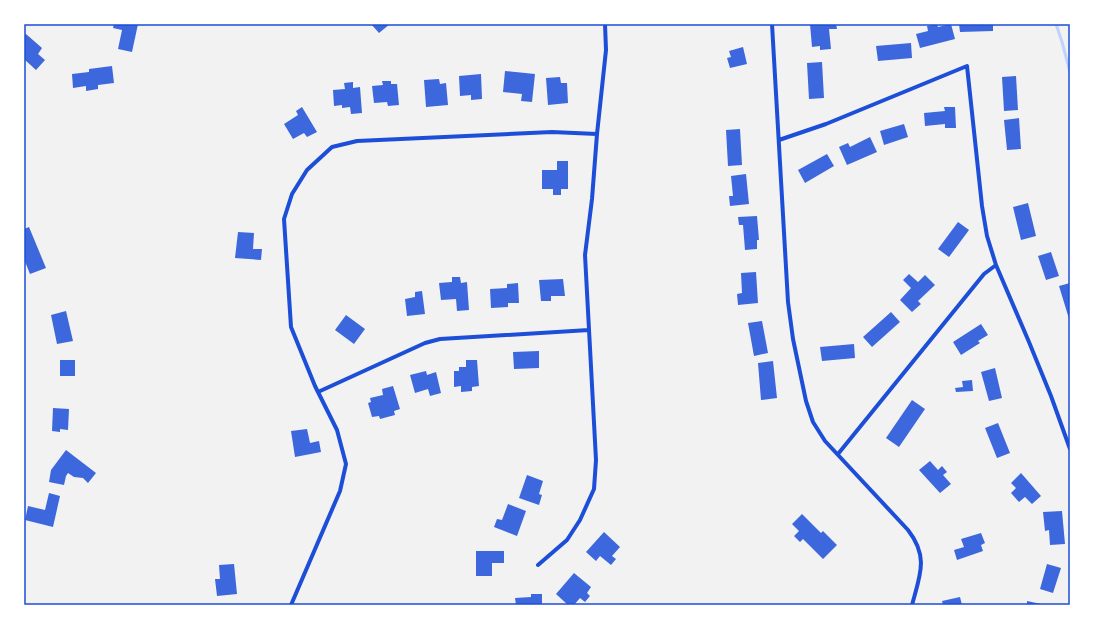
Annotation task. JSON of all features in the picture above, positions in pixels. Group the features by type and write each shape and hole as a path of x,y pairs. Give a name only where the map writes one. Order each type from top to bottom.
{"street":[{"path":"538,565 567,540 580,520 594,489 596,460 586,255 606,50 605,24"},
{"path":"772,24 788,302 793,339 806,401 813,422 826,441 913,537 921,556 921,570 912,605"},
{"path":"779,140 826,124 967,66 982,206 987,236 996,264 1051,396 1070,449"},
{"path":"291,605 340,491 346,464 337,430 318,392 291,327 284,219 292,194 307,170 332,147 357,141 552,132 597,134"},
{"path":"838,454 984,274 996,264"},
{"path":"318,392 425,343 440,339 589,330"}],"building":[{"path":"114,24 138,24 132,52 118,49 122,30 113,28"},
{"path":"371,24 390,24 379,33"},
{"path":"810,24 836,24 837,29 829,29 831,49 820,50 820,46 812,47"},
{"path":"937,24 938,27 951,24 955,39 920,48 916,34 928,31 927,26"},
{"path":"959,24 993,24 993,31 960,32"},
{"path":"26,34 42,48 38,54 45,60 36,70 24,59 24,37"},
{"path":"911,43 912,58 878,61 876,46"},
{"path":"743,47 747,64 730,68 727,58 731,57 729,51"},
{"path":"822,62 824,98 809,99 807,63"},
{"path":"112,66 114,83 98,85 98,89 86,91 86,86 73,88 72,74 89,72 89,69"},
{"path":"505,71 535,74 532,102 521,101 522,94 503,92"},
{"path":"481,74 482,99 471,100 471,95 460,96 459,76"},
{"path":"1016,76 1018,110 1004,111 1002,77"},
{"path":"560,77 561,83 567,83 568,103 548,105 546,78"},
{"path":"439,79 440,84 446,83 448,105 426,107 424,80"},
{"path":"382,81 391,81 391,84 397,84 399,105 388,106 387,102 374,103 372,86 383,85"},
{"path":"353,82 353,88 360,87 362,113 351,114 350,107 342,108 342,105 334,106 333,90 345,89 344,83"},
{"path":"302,107 317,132 307,137 304,133 293,139 284,124 298,115 296,111"},
{"path":"944,107 955,107 956,128 945,128 945,124 925,126 924,113 945,111"},
{"path":"1019,118 1021,149 1007,150 1004,120"},
{"path":"904,124 908,137 884,145 880,131"},
{"path":"740,129 742,165 728,166 726,130"},
{"path":"870,137 877,152 847,165 839,147 848,143 850,147"},
{"path":"827,154 834,166 805,183 798,170"},
{"path":"557,161 568,161 568,189 561,189 561,195 553,195 553,189 542,189 542,170 557,170"},
{"path":"746,174 749,204 730,206 729,196 733,196 731,176"},
{"path":"1028,203 1036,236 1021,240 1013,207"},
{"path":"757,216 759,240 757,240 757,249 745,250 743,225 739,225 738,217"},
{"path":"958,222 969,230 949,257 938,249"},
{"path":"29,227 46,268 30,274 24,259 24,229"},
{"path":"238,232 254,233 253,249 262,249 261,260 235,258"},
{"path":"1051,252 1059,276 1046,280 1038,256"},
{"path":"756,272 758,303 738,305 737,294 742,293 741,273"},
{"path":"909,274 918,282 925,275 935,285 918,301 921,304 912,312 900,300 911,288 903,280"},
{"path":"452,277 460,277 461,283 467,282 469,310 457,311 456,299 441,300 439,283 452,282"},
{"path":"563,279 565,296 551,296 551,301 541,301 539,280"},
{"path":"518,283 519,303 508,303 508,307 491,308 490,289 507,288 507,284"},
{"path":"1070,283 1070,322 1059,286"},
{"path":"422,291 425,314 407,316 405,299 415,297 415,292"},
{"path":"66,311 73,341 57,344 51,315"},
{"path":"891,312 900,322 872,347 863,337"},
{"path":"346,315 365,329 354,344 335,330"},
{"path":"762,321 768,353 754,356 748,323"},
{"path":"981,324 988,335 978,341 980,343 961,355 953,342"},
{"path":"854,344 855,358 822,361 820,347"},
{"path":"539,351 539,368 514,369 513,352"},
{"path":"60,360 75,360 75,376 60,376"},
{"path":"466,360 477,360 479,386 472,387 472,391 461,392 461,386 454,387 454,371 459,371 459,367 466,367"},
{"path":"773,361 777,398 761,400 758,363"},
{"path":"995,368 1002,398 989,401 981,372"},
{"path":"426,371 427,375 436,372 441,393 430,396 428,389 415,393 410,375"},
{"path":"972,380 973,391 956,392 955,388 963,387 962,381"},
{"path":"393,386 400,409 394,411 395,415 380,419 379,416 372,417 368,403 371,402 370,398 383,395 382,389"},
{"path":"912,400 925,409 899,447 886,438"},
{"path":"53,408 69,409 68,430 60,429 60,432 52,431"},
{"path":"998,423 1010,453 997,458 985,428"},
{"path":"307,429 310,443 319,441 321,452 295,457 291,431"},
{"path":"66,450 96,473 88,483 83,478 74,477 68,473 64,485 49,482 51,470"},
{"path":"930,461 938,470 942,466 947,472 943,475 951,484 940,493 919,470"},
{"path":"1021,473 1041,496 1032,504 1025,497 1019,502 1011,493 1016,488 1011,483"},
{"path":"527,475 543,481 539,494 542,495 539,505 519,498"},
{"path":"49,493 60,496 53,527 25,520 28,506 45,510"},
{"path":"508,504 526,511 517,536 494,527 497,519 502,520"},
{"path":"1062,511 1065,544 1050,545 1049,530 1045,531 1043,512"},
{"path":"802,514 821,533 823,531 837,545 823,559 803,539 800,542 794,536 799,531 792,524"},
{"path":"604,532 620,547 612,556 616,559 611,565 600,556 596,561 586,552"},
{"path":"981,533 985,543 981,545 983,551 957,560 954,550 964,547 961,539"},
{"path":"476,551 504,551 504,563 492,563 492,576 476,576"},
{"path":"234,564 237,594 217,596 215,579 220,579 219,565"},
{"path":"1047,564 1061,568 1053,593 1040,589"},
{"path":"574,573 591,587 587,593 590,596 585,602 580,598 574,605 568,605 556,594"},
{"path":"531,594 542,594 542,605 516,605 515,598 531,597"},
{"path":"960,597 962,605 943,605 942,601"},
{"path":"1027,601 1041,604 1041,605 1027,605"}],"waterway":[{"path":"1056,24 1070,72"}]}
